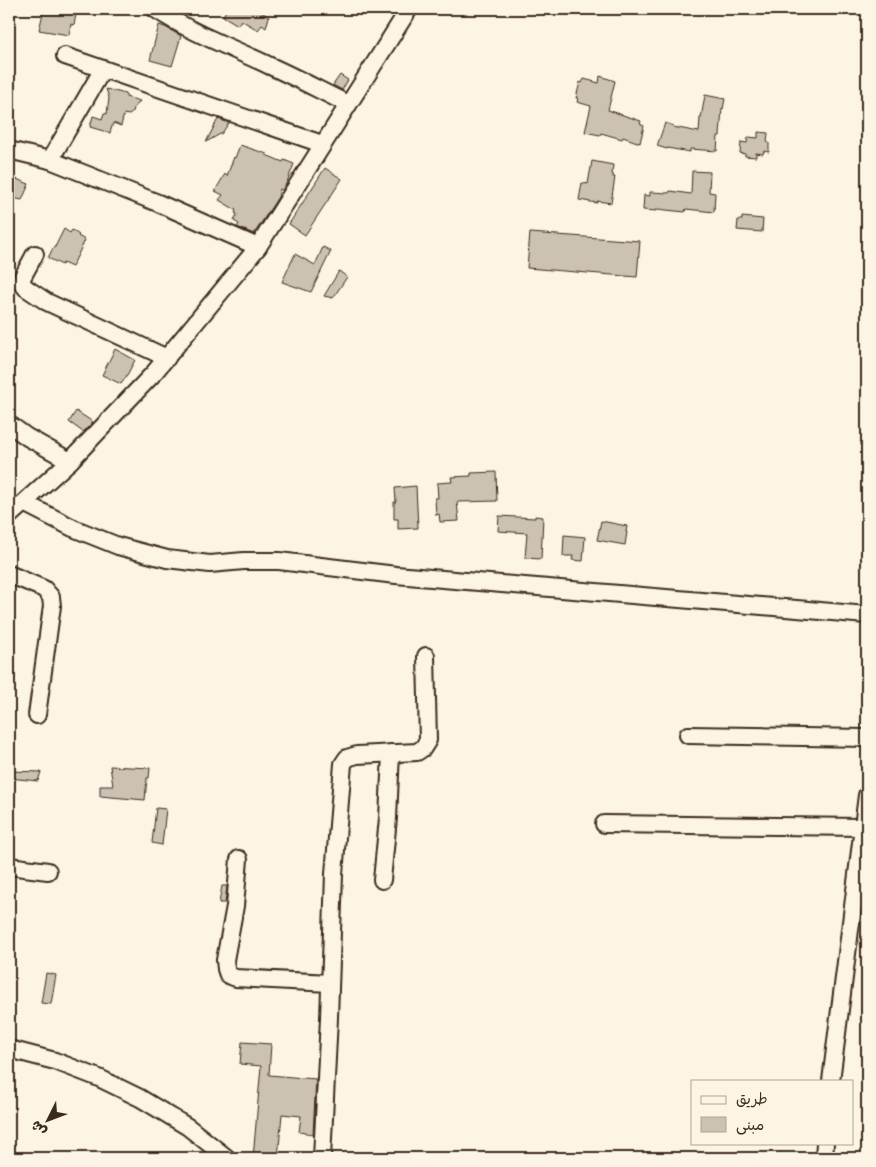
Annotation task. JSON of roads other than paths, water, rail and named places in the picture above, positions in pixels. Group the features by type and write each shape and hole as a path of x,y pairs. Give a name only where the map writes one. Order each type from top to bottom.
{"street":[{"path":"155,9 196,32 270,65 348,104"},
{"path":"9,516 70,461 153,374 258,247 408,9"},
{"path":"65,56 322,144"},
{"path":"50,160 103,69"},
{"path":"9,150 50,160 258,247"},
{"path":"35,254 22,278 22,283 26,288 47,302 167,358"},
{"path":"9,424 27,437 70,461"},
{"path":"24,503 73,528 118,546 167,560 210,564 244,561 279,561 396,576 867,615"},
{"path":"9,574 44,589 51,597 52,606 38,715"},
{"path":"322,1158 334,874 342,764 347,758 357,754 417,752 424,748 428,740 426,656"},
{"path":"688,736 867,738"},
{"path":"382,880 388,818 391,753"},
{"path":"831,1080 867,795"},
{"path":"604,824 863,827"},
{"path":"239,859 234,906 225,960 228,975 236,978 330,983"},
{"path":"9,866 48,872"},
{"path":"9,1049 55,1061 99,1078 140,1098 188,1127 227,1158"},
{"path":"824,1158 825,1144"}]}
